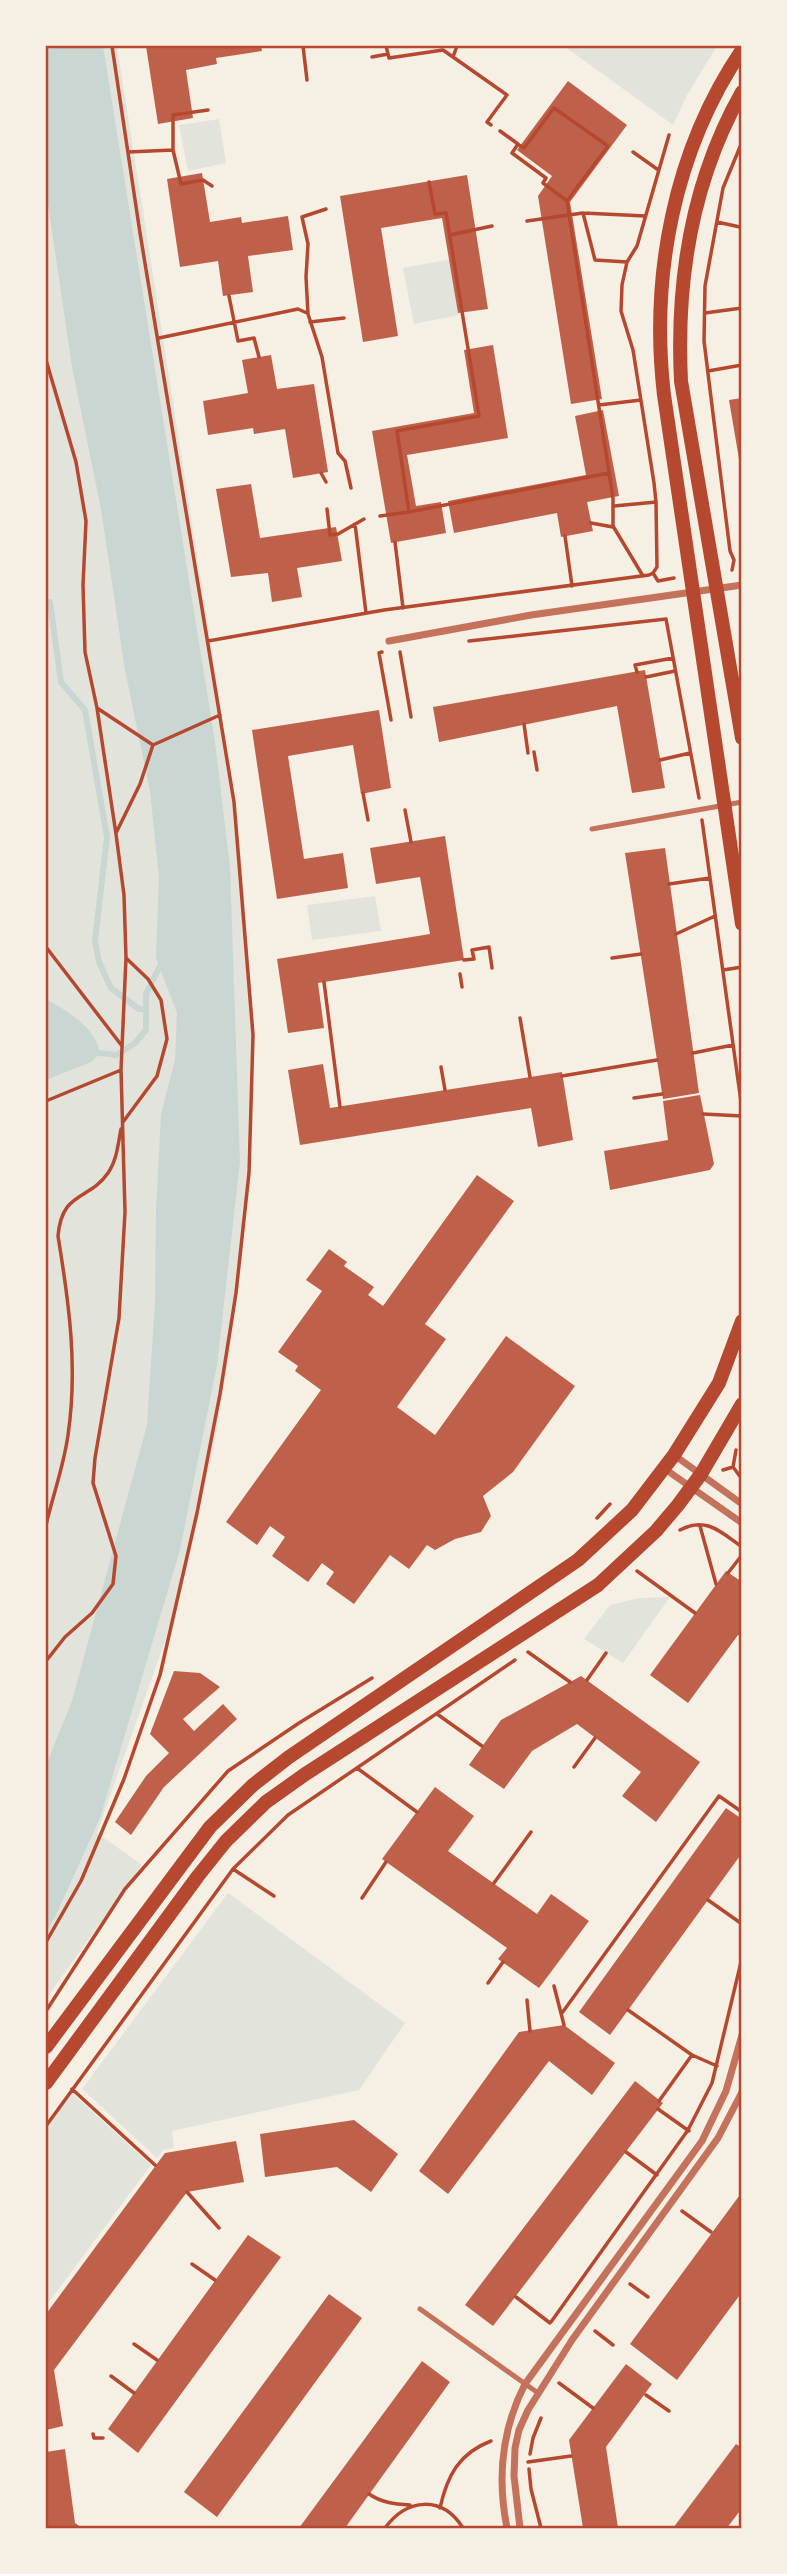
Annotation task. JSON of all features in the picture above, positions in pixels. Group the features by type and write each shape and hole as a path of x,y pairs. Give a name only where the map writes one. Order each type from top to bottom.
{"main road":[{"path":"741,50 709,105 690,149 668,239 661,290 660,367 741,924"},
{"path":"741,92 728,115 700,188 689,233 680,332 681,381 741,738"},
{"path":"46,2047 210,1827 253,1785 578,1560 632,1510 665,1469 719,1382 741,1321"},
{"path":"46,2083 226,1841 266,1802 304,1775 598,1585 656,1531 692,1487 741,1404"}],"street":[{"path":"389,641 531,615 741,584"},
{"path":"674,1455 741,1504"},
{"path":"665,1469 741,1524"},
{"path":"507,2529 500,2478 512,2414 525,2385 702,2141 726,2091 741,2036"},
{"path":"520,2529 514,2476 519,2430 538,2393 577,2332 718,2138 741,2092"}],"lane":[{"path":"592,829 741,802"},
{"path":"420,2309 538,2393"}],"path":[{"path":"46,1942 80,1881 124,1779 160,1675 197,1513 226,1356 249,1173 253,1035 234,803 112,46"},
{"path":"303,46 307,80"},
{"path":"386,46 389,58 443,50 507,95 487,122"},
{"path":"453,57 457,46"},
{"path":"372,57 388,54"},
{"path":"500,131 524,148 554,108 608,146 567,201 568,214 614,506 613,527 643,576"},
{"path":"208,110 173,116 173,150 181,184 203,180 212,186"},
{"path":"732,568 734,560 730,551 704,341 705,286 723,188 741,142"},
{"path":"516,143 518,145 512,153 546,178 543,183 567,201"},
{"path":"128,152 173,150"},
{"path":"633,152 657,169"},
{"path":"409,512 397,431 479,416 446,213 435,214 429,182"},
{"path":"326,209 302,217 308,244 308,314 322,357 338,453 345,461 351,488"},
{"path":"583,213 595,260 627,262"},
{"path":"527,221 583,213 645,216"},
{"path":"717,222 740,227"},
{"path":"450,235 492,226"},
{"path":"229,296 238,341 254,338 260,357"},
{"path":"705,313 741,308"},
{"path":"159,338 298,309 308,314"},
{"path":"310,322 344,318"},
{"path":"46,360 76,463 86,521 83,584 85,652 97,708 116,834 124,895 126,958 121,1070 125,1212 119,1318 93,1483 116,1556 113,1584 92,1613 65,1637 46,1661"},
{"path":"708,371 741,365"},
{"path":"599,405 641,400"},
{"path":"321,473 326,482"},
{"path":"380,516 609,473"},
{"path":"614,506 656,502"},
{"path":"327,509 330,535 338,534 364,519"},
{"path":"591,523 613,527"},
{"path":"355,524 366,614"},
{"path":"565,536 572,586"},
{"path":"395,542 403,608"},
{"path":"734,560 741,561"},
{"path":"208,641 403,608 653,573 658,581"},
{"path":"468,642 666,618 701,810 741,1109"},
{"path":"391,720 379,653 400,650 411,717"},
{"path":"637,672 635,664 673,658"},
{"path":"646,677 675,671"},
{"path":"97,708 153,745"},
{"path":"116,834 140,784 153,745 220,715"},
{"path":"524,724 528,752"},
{"path":"534,751 537,770"},
{"path":"660,760 690,753"},
{"path":"363,793 368,820"},
{"path":"405,810 411,842"},
{"path":"669,884 710,878"},
{"path":"676,934 715,916"},
{"path":"46,947 123,1048"},
{"path":"464,960 474,959 472,950 489,947 492,968"},
{"path":"612,958 641,954"},
{"path":"46,1525 68,1438 74,1381 71,1318 58,1236 59,1222 73,1199 108,1174 115,1160 122,1123 157,1076 167,1040 161,1000 148,979 126,958"},
{"path":"723,970 741,967"},
{"path":"460,974 462,987"},
{"path":"324,982 340,1107"},
{"path":"520,1018 530,1077"},
{"path":"693,1053 733,1045"},
{"path":"562,1076 657,1060"},
{"path":"441,1067 444,1090"},
{"path":"46,1101 121,1070"},
{"path":"634,1098 662,1094"},
{"path":"703,1114 741,1116"},
{"path":"738,1444 733,1469 741,1479"},
{"path":"722,1470 741,1469"},
{"path":"675,1535 695,1523 714,1527 741,1547"},
{"path":"699,1524 716,1584"},
{"path":"729,1573 741,1555"},
{"path":"628,1579 645,1563"},
{"path":"637,1571 695,1613"},
{"path":"535,1647 528,1652 570,1682"},
{"path":"587,1680 606,1653"},
{"path":"46,2126 233,1869 288,1815 517,1660"},
{"path":"437,1714 482,1746"},
{"path":"574,1767 595,1738"},
{"path":"357,1768 417,1812"},
{"path":"562,2013 719,1796 741,1812"},
{"path":"494,1883 531,1832"},
{"path":"362,1898 386,1862"},
{"path":"233,1869 274,1896"},
{"path":"708,1900 741,1924"},
{"path":"545,2330 688,2130 712,2083 741,1958"},
{"path":"488,1983 503,1962"},
{"path":"554,1986 565,2025"},
{"path":"527,2000 530,2032"},
{"path":"628,2010 692,2055 732,2071"},
{"path":"659,2101 692,2055"},
{"path":"72,2088 155,2165"},
{"path":"658,2109 702,2141"},
{"path":"625,2152 670,2185"},
{"path":"187,2192 219,2228"},
{"path":"682,2211 711,2232"},
{"path":"192,2264 215,2280"},
{"path":"630,2284 648,2297"},
{"path":"516,2297 562,2333"},
{"path":"595,2331 613,2345"},
{"path":"134,2344 157,2360"},
{"path":"111,2376 134,2393"},
{"path":"554,2391 559,2383 593,2408"},
{"path":"646,2395 669,2412"},
{"path":"541,2529 531,2490 528,2462 542,2415"},
{"path":"440,2508 446,2484 458,2464 479,2446 491,2441 494,2430"},
{"path":"93,2434 94,2438 103,2438"},
{"path":"528,2462 571,2456"},
{"path":"369,2494 377,2500 390,2503 432,2505 456,2518 463,2529"},
{"path":"385,2529 404,2509 415,2505"}],"shaded area":[{"path":"46,46 117,46 219,695 242,864 252,1009 246,1196 229,1358 214,1446 165,1641 97,1833 142,1865 46,1999"},
{"path":"46,46 103,46 215,742 230,867 240,1162 217,1365 180,1550 100,1818 46,1932 46,1765 72,1701 147,1425 155,1301 161,1114 175,1060 177,1013 156,958 159,877 150,791 125,670 101,509 72,367 46,190"},
{"path":"564,46 717,46 686,97 673,125"},
{"path":"219,119 226,163 188,171 179,125"},
{"path":"451,259 459,315 414,324 403,268"},
{"path":"375,896 381,931 312,940 307,905"},
{"path":"46,999 87,1028 100,1053 91,1062 46,1080"},
{"path":"670,1597 623,1663 584,1639 610,1605 639,1598"},
{"path":"228,1893 405,2023 359,2090 172,2131 174,2148 163,2150 157,2158 82,2089"},
{"path":"72,2093 151,2165 46,2306 46,2130"}],"building":[{"path":"146,46 261,46 262,51 216,58 217,64 186,70 193,118 158,124"},
{"path":"568,81 627,125 570,202 602,399 571,404 538,196 552,176 517,150"},
{"path":"202,173 210,222 241,217 242,223 288,216 293,250 248,256 253,292 223,296 218,261 180,267 167,179"},
{"path":"467,175 488,309 458,313 442,218 381,228 398,336 363,342 340,196"},
{"path":"493,345 508,438 407,455 416,506 441,502 446,533 391,543 372,431 474,413 464,350"},
{"path":"271,355 277,389 314,384 328,472 293,478 285,429 254,434 253,428 208,435 203,401 248,393 242,360"},
{"path":"742,398 742,465 740,465 729,400"},
{"path":"603,410 619,496 587,502 593,531 561,537 557,513 454,533 448,501 586,475 575,416"},
{"path":"251,484 260,538 336,527 342,561 297,568 302,597 272,602 268,573 231,577 216,489"},
{"path":"645,670 665,788 632,793 617,706 439,742 433,707"},
{"path":"379,710 391,788 361,794 353,745 288,756 304,859 343,853 348,888 277,899 252,730"},
{"path":"445,836 464,960 318,983 324,1028 288,1033 277,959 430,934 420,877 376,884 370,848"},
{"path":"665,848 699,1093 663,1099 625,853"},
{"path":"323,1064 330,1108 562,1072 573,1140 538,1147 531,1108 300,1145 288,1070"},
{"path":"700,1095 714,1164 710,1170 610,1190 604,1151 668,1140 663,1101"},
{"path":"477,1175 514,1201 425,1324 446,1339 397,1407 435,1435 506,1336 575,1386 513,1472 483,1496 491,1516 481,1532 455,1539 435,1550 427,1545 409,1569 390,1555 354,1604 326,1584 334,1572 322,1563 308,1582 272,1556 285,1537 270,1526 257,1545 226,1522 321,1390 295,1371 298,1366 278,1352 322,1291 306,1280 329,1249 347,1262 344,1266 374,1287 368,1295 383,1306"},
{"path":"726,1571 742,1582 742,1637 738,1635 688,1703 650,1675"},
{"path":"174,1671 200,1673 220,1687 183,1719 194,1731 223,1704 237,1719 164,1787 131,1835 115,1822 146,1776 169,1753 150,1734"},
{"path":"581,1676 700,1762 656,1822 622,1796 641,1772 577,1724 532,1751 504,1789 469,1765 501,1720"},
{"path":"435,1787 474,1816 448,1851 537,1914 551,1894 589,1921 539,1988 498,1959 507,1948 382,1859"},
{"path":"726,1808 742,1819 742,1853 610,2035 579,2012"},
{"path":"564,2025 615,2063 592,2095 549,2061 448,2194 419,2171 519,2032"},
{"path":"635,2081 663,2103 493,2326 465,2305"},
{"path":"354,2120 398,2154 371,2192 337,2167 265,2177 260,2134"},
{"path":"236,2141 244,2182 187,2192 54,2370 63,2426 46,2430 46,2314 165,2153"},
{"path":"742,2192 742,2292 677,2380 630,2344"},
{"path":"248,2235 281,2257 138,2453 108,2429"},
{"path":"329,2294 362,2318 217,2517 184,2492"},
{"path":"422,2361 450,2382 345,2528 299,2528"},
{"path":"626,2364 652,2384 606,2447 618,2528 583,2528 569,2440"},
{"path":"736,2444 742,2448 742,2508 727,2528 673,2528"},
{"path":"65,2449 75,2523 82,2528 46,2528 46,2452"}],"waterway":[{"path":"50,602 61,682 85,710 107,837 95,941 99,962 111,988 139,1009 145,1009"},
{"path":"100,1053 116,1055 134,1044 146,1030 146,994 162,962"}]}
